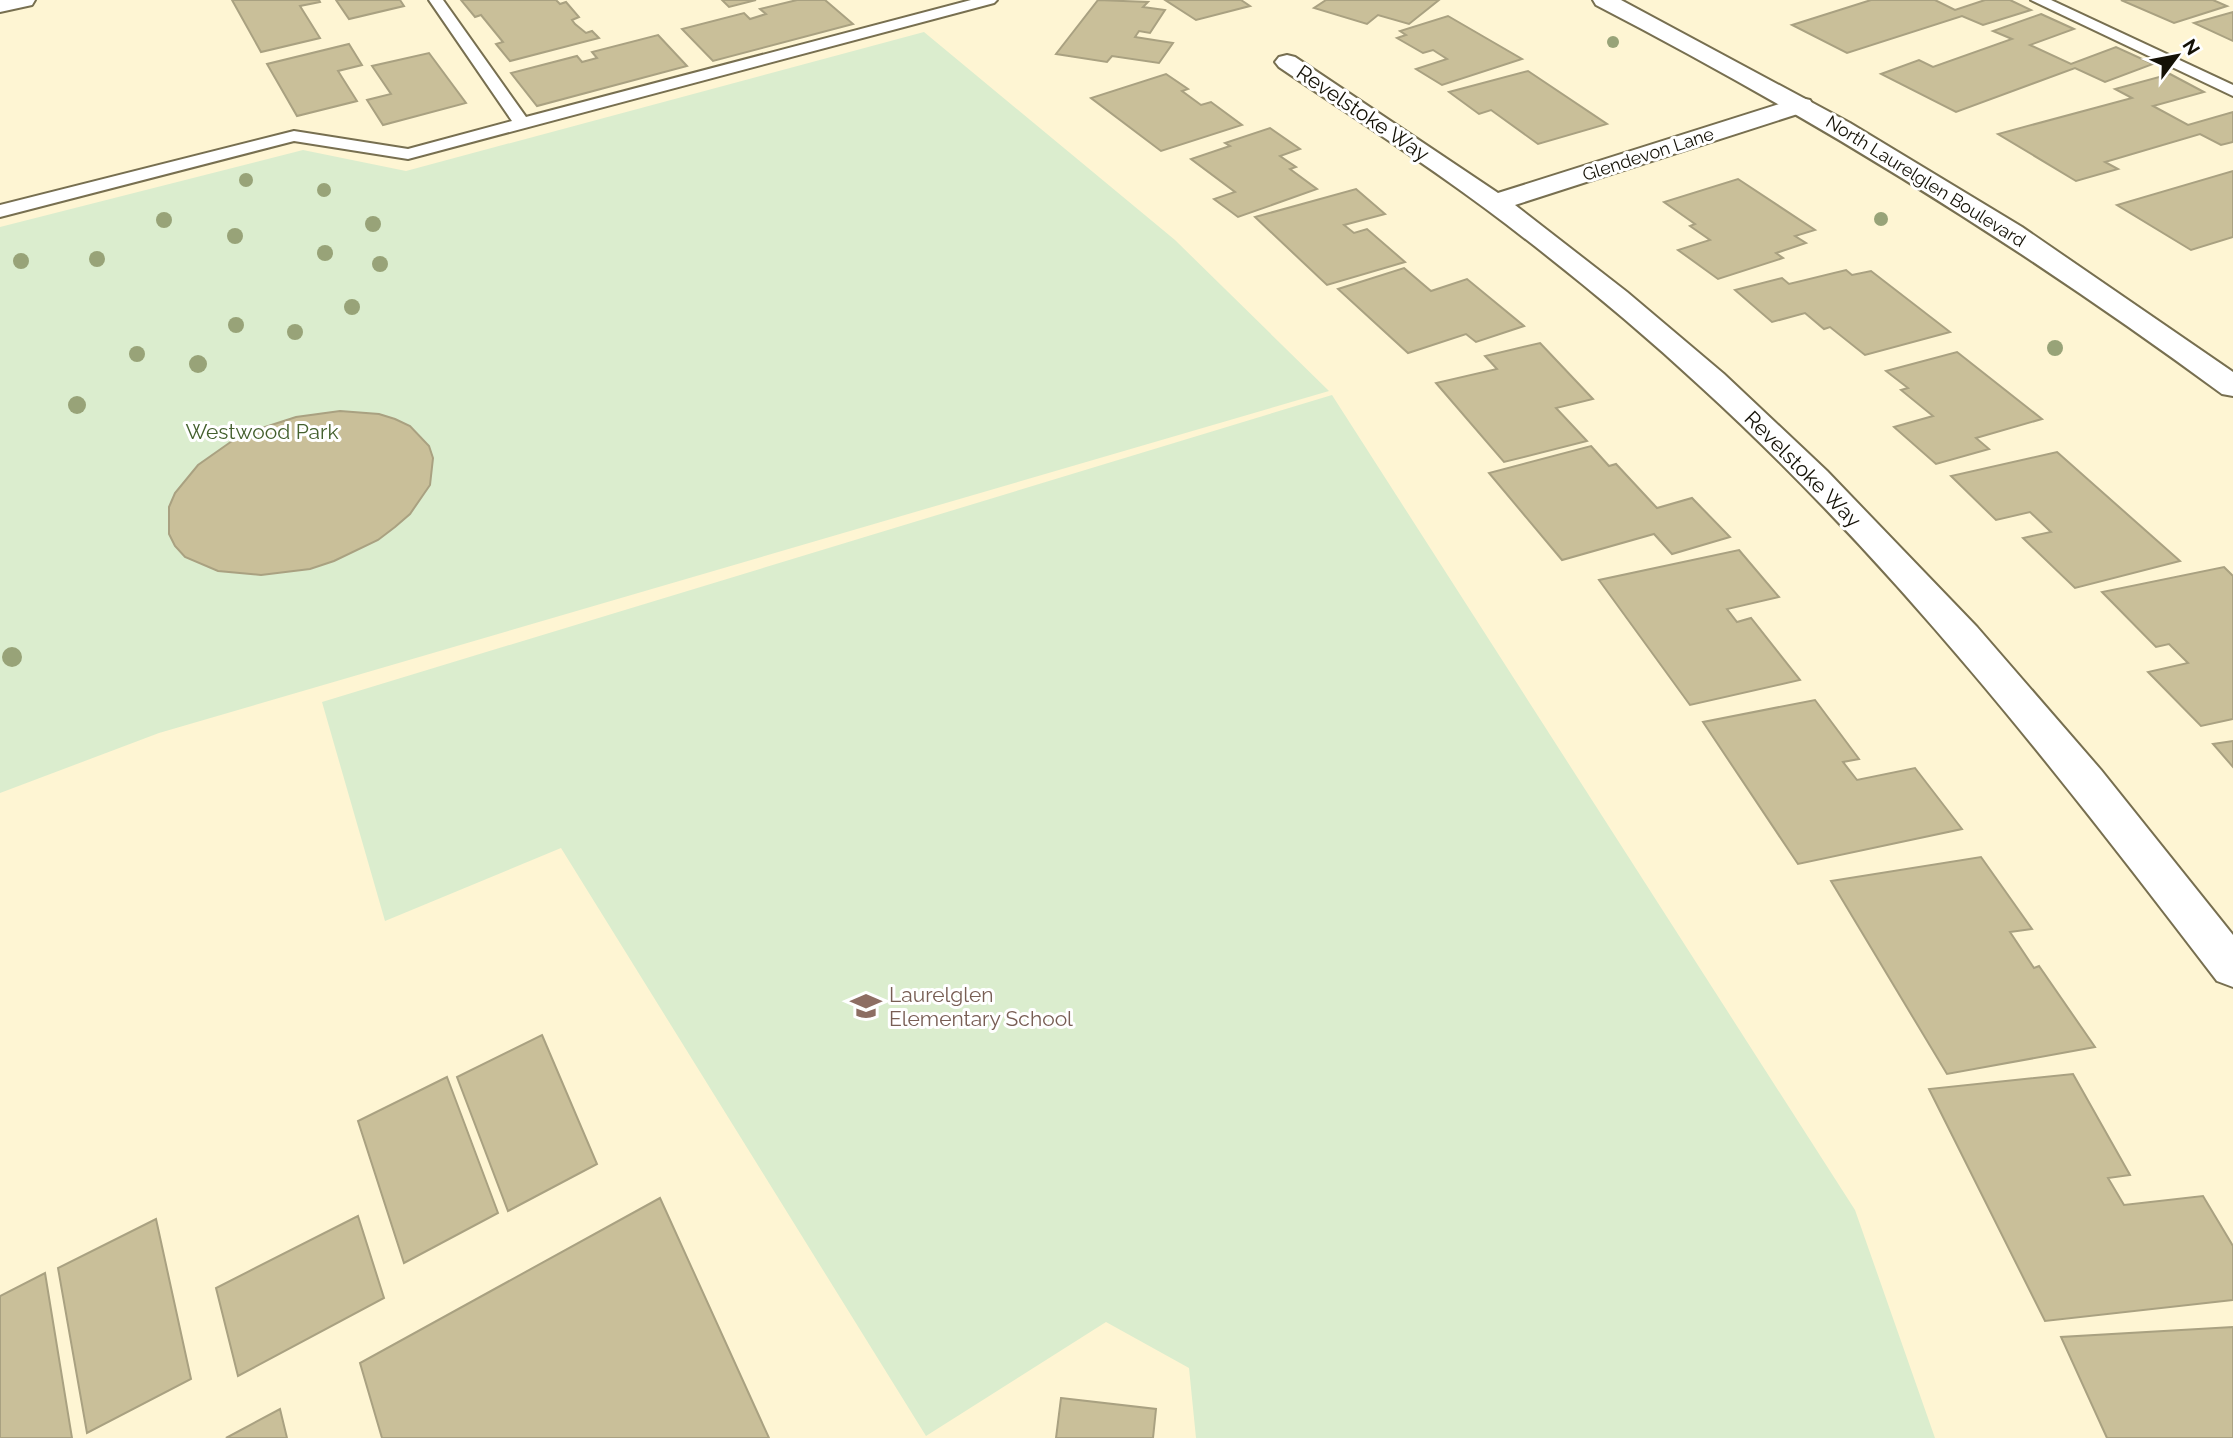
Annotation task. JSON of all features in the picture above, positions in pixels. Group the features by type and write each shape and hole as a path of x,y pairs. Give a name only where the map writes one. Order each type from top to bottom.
{"street":[{"path":"0,5 24,0"},
{"name":"North Laurelglen Boulevard","path":"1604,0 1801,105 1997,223 2149,325 2233,387"},
{"name":"Revelstoke Way","path":"1287,62 1495,203 1617,298 1713,381 1815,479 1964,636 2087,781 2233,968"},
{"name":"Glendevon Lane","path":"1495,203 1801,105"}],"lane":[{"path":"0,211 294,136 408,154 989,0"},
{"path":"2039,0 2233,91"},
{"path":"436,1 522,124"}],"green space":[{"name":"Westwood Park","path":"924,32 1175,240 1329,391 159,733 0,793 0,227 303,150 406,171"},
{"name":"Laurelglen Elementary School","path":"1332,395 1855,1210 1935,1438 1196,1438 1189,1368 1106,1322 926,1436 561,848 385,921 322,702"}],"building":[{"path":"232,0 319,0 320,2 300,6 320,38 261,52"},
{"path":"336,0 400,0 404,6 349,19"},
{"path":"461,0 556,0 560,4 566,2 579,17 572,20 575,24 586,33 592,31 599,38 510,61 496,44 503,42 481,15 475,17"},
{"path":"722,0 756,0 729,7"},
{"path":"797,0 825,0 853,24 713,61 682,29 744,13 750,19 766,14 760,9"},
{"path":"1098,0 1148,2 1143,7 1165,10 1150,33 1139,31 1135,37 1173,43 1159,63 1112,56 1107,62 1056,54"},
{"path":"1165,0 1241,0 1250,6 1196,20"},
{"path":"1326,0 1439,0 1409,24 1378,15 1367,24 1314,8"},
{"path":"1871,0 1935,0 1955,10 1985,0 2010,0 2031,10 1983,25 1962,16 1847,53 1792,25"},
{"path":"2121,0 2213,0 2227,6 2174,23"},
{"path":"2233,12 2233,41 2194,23"},
{"path":"2041,14 2074,29 2030,45 2071,64 2116,47 2153,64 2105,82 2075,68 1956,112 1881,74 1919,60 1933,67 2012,39 1993,31"},
{"path":"1448,16 1522,59 1442,85 1416,69 1447,59 1433,50 1423,53 1397,38 1406,35 1400,31"},
{"path":"658,35 687,66 537,106 511,73 577,56 582,62 597,58 592,52"},
{"path":"349,44 362,65 338,71 357,101 297,116 267,64"},
{"path":"429,53 466,103 383,125 367,100 391,94 372,66"},
{"path":"1528,71 1607,124 1538,144 1491,110 1479,114 1449,92"},
{"path":"1166,74 1188,89 1182,91 1201,105 1211,102 1242,125 1161,151 1091,98"},
{"path":"2170,74 2204,92 2153,106 2188,125 2233,112 2233,142 2221,145 2200,134 2105,162 2118,169 2076,181 1998,134 2132,98 2115,89"},
{"path":"1270,128 1300,149 1280,156 1296,167 1290,169 1317,189 1238,217 1214,199 1235,192 1191,159 1230,146 1225,143"},
{"path":"2233,171 2233,237 2191,250 2117,205"},
{"path":"1738,179 1815,230 1795,236 1806,243 1776,253 1783,258 1718,279 1678,250 1710,240 1690,226 1695,224 1664,202"},
{"path":"1356,189 1385,214 1344,225 1354,233 1367,229 1405,262 1327,285 1255,217"},
{"path":"1404,268 1431,291 1467,279 1524,326 1476,342 1466,334 1408,353 1338,289"},
{"path":"1846,270 1852,275 1871,271 1950,332 1865,355 1830,327 1824,329 1805,313 1772,322 1735,290 1782,278 1789,284"},
{"path":"1540,343 1593,399 1556,408 1587,441 1504,462 1436,383 1497,369 1485,356"},
{"path":"1957,352 2042,419 1976,438 1989,449 1936,464 1894,427 1933,416 1901,390 1908,388 1886,371"},
{"path":"340,411 379,414 395,419 410,426 429,446 433,458 430,485 410,514 395,527 378,540 334,561 310,569 261,575 218,571 185,557 175,546 169,534 169,507 175,493 198,465 232,441 253,431 296,417"},
{"path":"1591,446 1609,466 1616,464 1657,508 1692,498 1730,537 1672,554 1654,534 1562,560 1489,473"},
{"path":"2057,452 2180,561 2075,588 2023,538 2051,532 2030,512 1996,520 1951,476"},
{"path":"1739,550 1779,597 1727,609 1737,622 1751,618 1800,680 1690,705 1599,580"},
{"path":"2224,567 2233,576 2233,719 2201,726 2148,672 2188,663 2169,644 2156,647 2102,592"},
{"path":"1815,700 1859,759 1843,762 1857,780 1915,768 1962,829 1798,864 1703,722"},
{"path":"2233,741 2233,767 2213,744"},
{"path":"1981,857 2032,929 2010,932 2034,968 2039,966 2095,1047 1947,1074 1831,881"},
{"path":"542,1035 597,1164 508,1211 457,1077"},
{"path":"2073,1074 2130,1175 2108,1178 2124,1205 2203,1196 2233,1246 2233,1300 2045,1321 1929,1089"},
{"path":"447,1077 498,1213 404,1263 358,1121"},
{"path":"660,1198 769,1438 382,1438 360,1363"},
{"path":"358,1216 384,1298 238,1376 216,1288"},
{"path":"156,1219 191,1379 87,1433 58,1268"},
{"path":"45,1273 72,1438 0,1438 0,1296"},
{"path":"2233,1327 2233,1438 2107,1438 2061,1337"},
{"path":"1061,1398 1156,1409 1153,1438 1056,1438"},
{"path":"280,1409 287,1438 226,1438"}],"place":[{"name":"Laurelglen Elementary School","path":"866,1006"}]}
